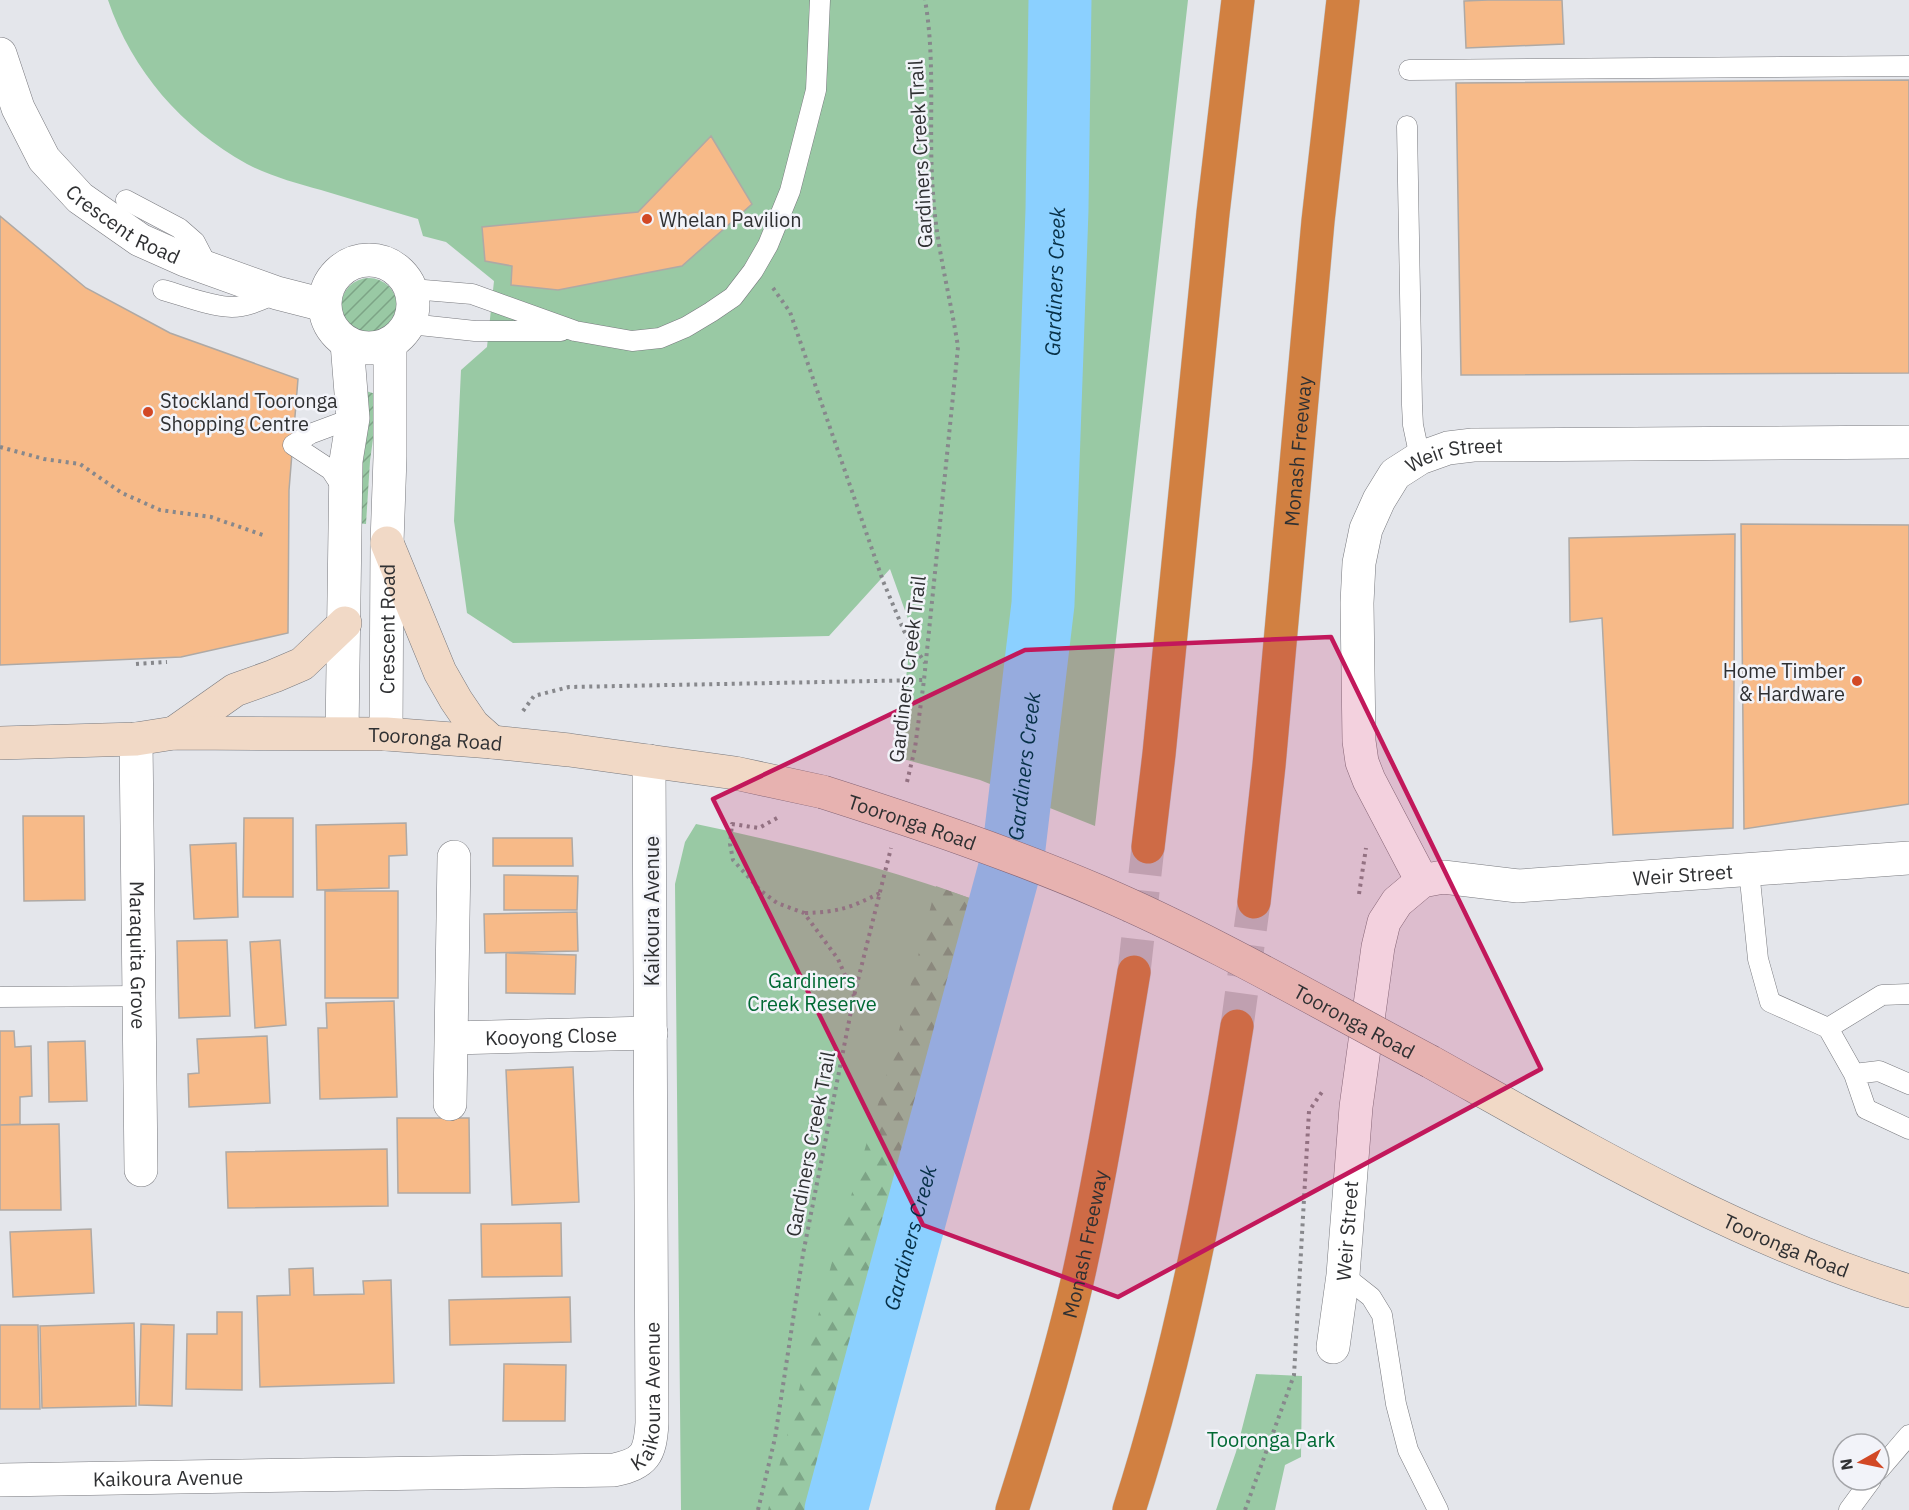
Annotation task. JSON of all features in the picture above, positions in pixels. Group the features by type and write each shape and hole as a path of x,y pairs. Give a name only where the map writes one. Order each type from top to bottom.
{"highway":[{"path":"1148,847 1213,213 1238,0"},
{"name":"Monash Freeway","path":"1254,902 1269,765 1318,221 1343,0"},
{"name":"Monash Freeway","path":"1012,1510 1039,1427 1077,1282 1109,1123 1134,972"},
{"path":"1129,1510 1183,1314 1218,1142 1237,1026"}],"main road":[{"path":"387,543 440,672 473,725 492,742"},
{"path":"174,733 235,690 302,664 345,623"},
{"name":"Tooronga Road","path":"0,743 136,739 174,733 386,734 492,742 649,761 735,773 823,792 963,838 1101,893 1184,931 1431,1062 1606,1160 1737,1225 1802,1254 1909,1291"}],"street":[{"name":"Crescent Road","path":"0,54 18,108 44,159 80,198 140,240 185,260 277,293 324,305"},
{"path":"362,260 377,260 392,265 404,276 412,289 414,307 400,334 369,349 347,343 338,336 326,316 324,305 327,289 346,265 362,260"},
{"name":"Crescent Road","path":"386,734 387,543 390,458 400,334"},
{"path":"342,733 346,461 353,418 347,343"},
{"name":"Weir Street","path":"1422,881 1369,780 1362,762 1359,741 1357,603 1359,563 1366,529 1379,500 1395,474 1420,458 1448,448 1473,445 1909,442"},
{"name":"Maraquita Grove","path":"136,739 141,1170"},
{"name":"Kaikoura Avenue","path":"0,1480 614,1470 633,1465 644,1457 651,1441 652,1423 649,761"},
{"path":"450,1104 454,857"},
{"name":"Weir Street","path":"1333,1347 1343,1275 1356,1107 1378,947 1384,922 1398,902 1422,881 1443,878 1518,886 1909,858"},
{"name":"Kooyong Close","path":"452,1038 651,1033"}],"lane":[{"path":"412,289 472,294 575,331 632,341 660,338 686,327 733,297 757,265 768,245 790,191 816,90 820,0"},
{"path":"1409,70 1909,66"},
{"path":"1407,126 1412,405 1413,425 1420,458"},
{"path":"126,200 179,228 195,242 209,268"},
{"path":"163,290 200,301 233,307 254,304 277,293"},
{"path":"400,334 575,331"},
{"path":"346,492 331,470 293,445 310,434 353,418"},
{"path":"1749,870 1758,959 1770,1002 1828,1028 1854,1074 1866,1109 1909,1129"},
{"path":"1828,1028 1882,995 1909,994"},
{"path":"0,997 138,996"},
{"path":"1854,1074 1879,1071 1909,1084"},
{"path":"1343,1275 1371,1297 1382,1315 1396,1404 1408,1450 1438,1510"},
{"path":"1891,1456 1909,1435"},
{"path":"1849,1510 1862,1492"}],"path":[{"name":"Gardiners Creek Trail","path":"904,792 915,748 926,664 958,347 953,311 939,248 933,192 930,71 925,0"},
{"path":"757,265 790,312 883,581 904,632 926,664"},
{"path":"0,447 44,459 80,465 122,493 160,510 211,517 263,535"},
{"path":"136,664 167,662"},
{"path":"528,703 534,696 569,687 924,680"},
{"path":"768,825 759,828 732,824 730,844 733,860 760,890 777,903 804,913 830,912 853,906 880,893"},
{"name":"Gardiners Creek Trail","path":"758,1510 775,1438 803,1254 854,996 893,837"},
{"path":"804,913 838,959 854,996"},
{"path":"1245,1510 1294,1375"}],"highlighted area":[{"path":"1331,637 1541,1069 1118,1297 923,1225 713,799 1025,650"}],"green space":[{"path":"108,0 1188,0 1095,826 980,780 896,757 912,630 890,569 829,636 513,643 467,613 454,521 461,370 487,347 494,281 446,242 423,236 418,219 274,176 223,150 181,115 145,74 118,26"},
{"path":"369,278 380,280 389,286 395,295 397,306 395,317 389,326 380,332 369,334 358,332 349,326 343,317 341,306 343,295 349,286 358,280"},
{"path":"366,391 379,395 370,461 366,524 356,523"},
{"name":"Gardiners Creek Reserve","path":"696,824 838,858 978,901 806,1510 681,1510 675,884 685,842"},
{"path":"936,886 978,901 806,1510 768,1510 834,1254 894,1050"},
{"name":"Tooronga Park","path":"1256,1374 1302,1376 1301,1457 1285,1465 1275,1510 1216,1510 1236,1452"}],"building":[{"path":"1562,0 1564,44 1466,48 1464,1"},
{"path":"1909,80 1909,373 1461,375 1456,83"},
{"name":"Whelan Pavilion","path":"711,136 752,204 682,266 558,290 511,285 512,266 485,261 482,227 638,212"},
{"name":"Stockland Tooronga Shopping Centre","path":"0,216 86,288 170,333 298,379 289,490 288,633 181,657 0,665"},
{"path":"1741,524 1909,525 1909,804 1744,829"},
{"path":"1735,534 1733,828 1613,835 1602,618 1570,622 1569,538"},
{"path":"23,816 84,816 85,900 24,901"},
{"path":"244,818 293,818 293,897 243,897"},
{"path":"406,823 407,855 389,856 389,888 317,890 316,825"},
{"path":"493,838 572,838 573,866 493,866"},
{"path":"236,843 238,917 194,919 190,845"},
{"path":"504,875 578,876 577,910 504,910"},
{"path":"325,891 398,891 398,998 325,998"},
{"path":"577,912 578,951 485,953 484,914"},
{"path":"227,940 230,1016 179,1018 177,941"},
{"path":"280,940 286,1025 255,1028 250,942"},
{"path":"506,953 576,955 575,994 506,993"},
{"path":"394,1001 397,1097 320,1099 318,1028 327,1028 326,1003"},
{"path":"0,1031 14,1031 15,1047 31,1046 32,1096 20,1097 20,1124 0,1125"},
{"path":"267,1036 270,1103 189,1107 188,1074 199,1073 197,1039"},
{"path":"85,1041 87,1101 49,1102 48,1042"},
{"path":"573,1067 579,1202 512,1205 506,1070"},
{"path":"397,1118 469,1118 470,1193 398,1193"},
{"path":"59,1124 61,1210 0,1210 0,1125"},
{"path":"387,1149 388,1206 228,1208 226,1152"},
{"path":"561,1223 562,1276 482,1277 481,1224"},
{"path":"91,1229 94,1293 13,1297 10,1232"},
{"path":"313,1268 314,1295 364,1294 363,1281 391,1280 394,1383 260,1387 257,1296 290,1295 289,1269"},
{"path":"570,1297 571,1342 450,1345 449,1300"},
{"path":"217,1312 242,1312 242,1390 186,1389 187,1334 217,1334"},
{"path":"134,1323 136,1406 42,1408 40,1326"},
{"path":"141,1324 174,1325 172,1406 139,1405"},
{"path":"0,1325 38,1325 40,1409 0,1409"},
{"path":"504,1364 566,1365 565,1421 503,1421"}],"waterway":[{"name":"Gardiners Creek","path":"836,1510 1013,856 1043,604 1057,210 1060,0"}],"tunnel":[{"path":"1134,972 1148,847"},
{"path":"1237,1026 1254,902"}],"place":[{"name":"Whelan Pavilion","path":"647,219"},
{"name":"Stockland Tooronga Shopping Centre","path":"148,412"},
{"name":"Home Timber & Hardware","path":"1857,681"}]}
